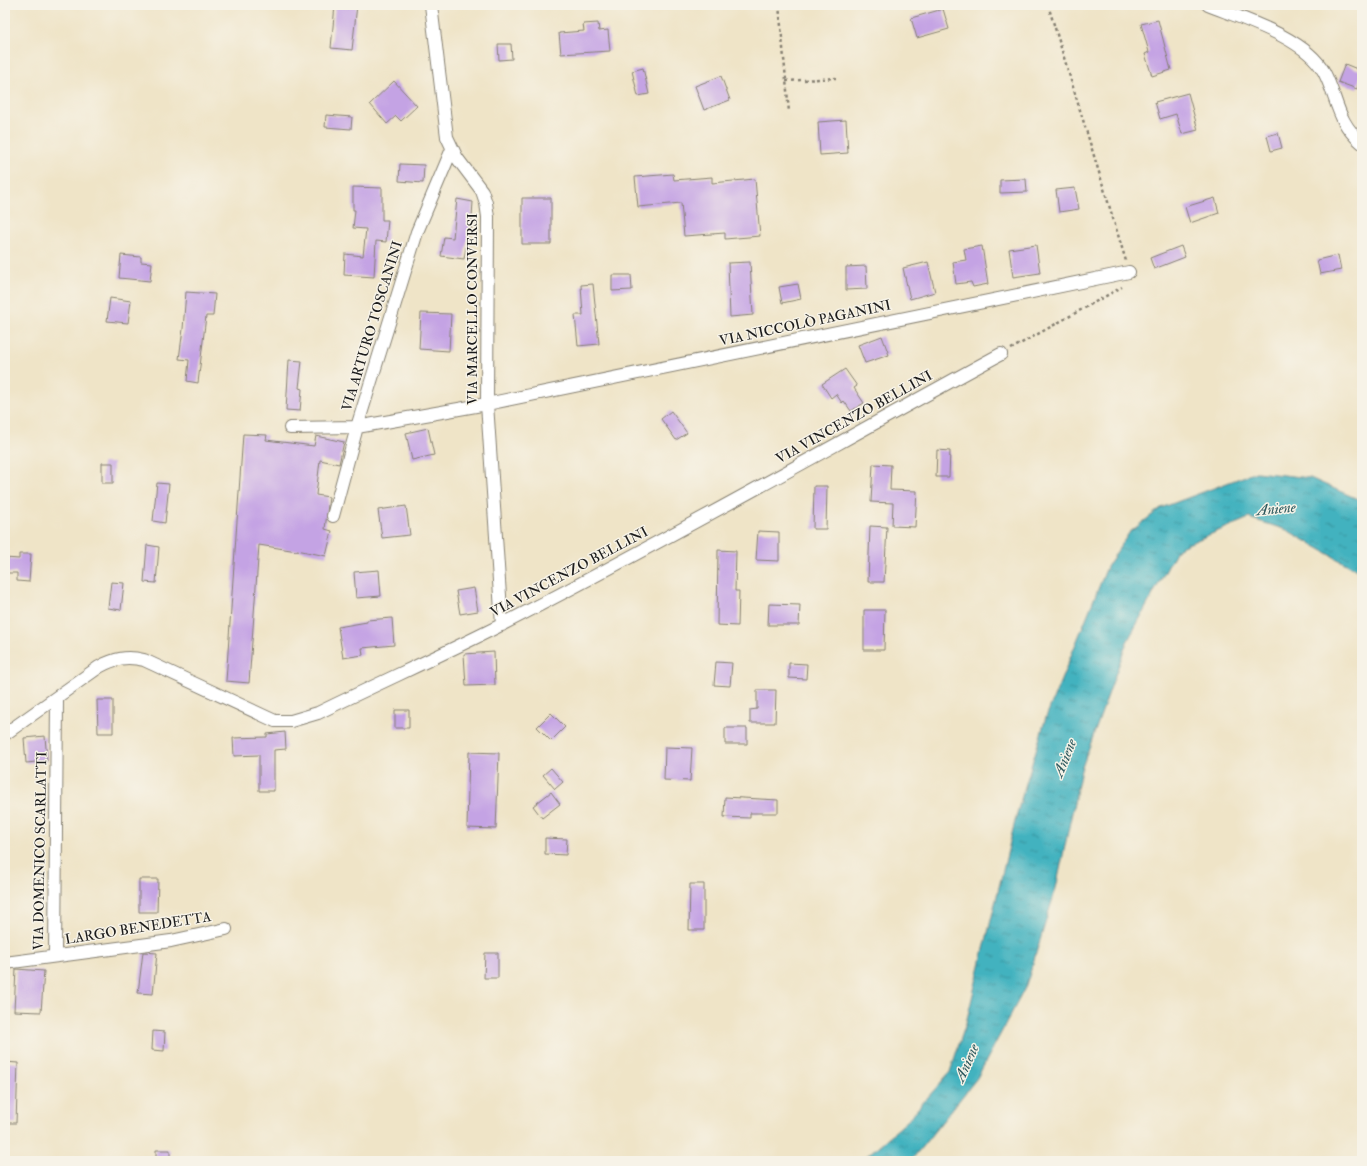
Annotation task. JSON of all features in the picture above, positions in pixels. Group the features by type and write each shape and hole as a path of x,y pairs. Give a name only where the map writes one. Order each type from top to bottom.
{"street":[{"name":"VIA MARCELLO CONVERSI","path":"431,5 444,125 452,149 479,186 486,203 488,217 487,404 502,625"},
{"path":"1208,5 1284,36 1309,52 1324,72 1337,110 1344,124 1362,143"},
{"name":"VIA ARTURO TOSCANINI","path":"333,516 357,427 417,232 452,149"},
{"name":"VIA NICCOLÒ PAGANINI","path":"290,428 357,427 487,404 1129,272"},
{"name":"VIA VINCENZO BELLINI","path":"5,734 107,663 120,658 133,657 152,663 268,718 291,721 318,712 502,625 704,518 807,459 1001,354"},
{"name":"VIA DOMENICO SCARLATTI","path":"5,963 55,956 57,698"},
{"name":"LARGO BENEDETTA","path":"55,956 171,941 226,929"}],"path":[{"path":"778,5 789,112"},
{"path":"1001,354 1114,292 1128,281 1129,272 1048,5"},
{"path":"786,81 836,78"}],"water":[{"name":"Aniene","path":"1256,472 1310,478 1362,501 1362,573 1287,530 1249,518 1178,548 1127,642 1081,770 1056,888 1026,986 977,1078 913,1158 910,1161 861,1161 906,1122 950,1072 966,1023 1017,813 1046,717 1107,567 1129,533 1161,508"}],"building":[{"path":"335,5 357,5 352,50 331,48"},
{"path":"943,9 949,29 917,38 911,18"},
{"path":"1158,20 1171,70 1152,76 1145,54 1149,52 1141,24"},
{"path":"598,23 599,31 608,30 610,51 561,54 559,33 584,31 583,24"},
{"path":"498,44 511,44 512,59 499,60"},
{"path":"1345,64 1362,71 1357,89 1338,82"},
{"path":"643,68 649,94 638,96 632,71"},
{"path":"721,76 730,100 704,110 695,86"},
{"path":"394,81 417,106 401,121 396,116 387,124 370,104"},
{"path":"1188,93 1198,130 1182,134 1176,114 1160,119 1155,102"},
{"path":"326,115 352,117 351,129 325,127"},
{"path":"846,120 848,153 820,155 818,122"},
{"path":"1278,133 1282,148 1271,151 1267,136"},
{"path":"400,164 424,165 423,183 399,181"},
{"path":"673,174 674,180 712,177 712,183 755,179 760,236 725,239 725,233 684,236 681,203 638,207 635,177"},
{"path":"1026,179 1027,192 1000,193 1000,180"},
{"path":"353,187 382,188 382,220 388,220 386,242 376,241 374,277 344,275 345,254 363,256 366,229 353,228 355,210 353,210"},
{"path":"1075,188 1079,209 1059,212 1056,190"},
{"path":"522,198 551,198 551,244 522,244"},
{"path":"1215,198 1219,213 1190,223 1185,207"},
{"path":"457,199 473,202 471,231 469,230 464,259 441,256 444,237 453,238"},
{"path":"1036,245 1040,273 1013,277 1009,249"},
{"path":"982,246 988,284 973,287 971,282 956,284 953,262 966,260 964,249"},
{"path":"1181,246 1185,257 1154,269 1150,258"},
{"path":"121,255 141,257 141,262 152,263 150,281 119,278"},
{"path":"1338,255 1341,270 1320,274 1317,260"},
{"path":"750,262 753,315 730,317 728,263"},
{"path":"928,262 935,292 910,299 903,268"},
{"path":"866,266 867,289 846,290 846,267"},
{"path":"612,275 631,275 632,290 612,291"},
{"path":"593,284 599,344 578,346 575,315 583,315 581,285"},
{"path":"798,284 801,299 782,303 779,287"},
{"path":"186,292 215,294 213,316 206,316 198,383 187,381 189,360 179,359"},
{"path":"110,298 131,301 128,323 107,321"},
{"path":"421,313 451,314 449,351 419,349"},
{"path":"882,336 889,355 865,363 858,345"},
{"path":"289,360 302,361 299,388 302,389 300,411 286,410"},
{"path":"845,369 857,386 854,388 864,403 851,411 844,401 842,403 836,394 831,398 822,384"},
{"path":"671,411 687,433 676,440 661,419"},
{"path":"428,428 434,455 412,460 406,433"},
{"path":"243,434 267,435 266,440 314,446 316,436 344,442 339,464 320,460 316,495 329,497 325,529 332,531 326,556 297,550 259,545 249,683 226,681"},
{"path":"937,450 950,451 949,477 936,477"},
{"path":"102,463 113,463 113,483 102,483"},
{"path":"873,464 891,465 890,490 917,491 915,527 892,526 893,503 871,502"},
{"path":"157,483 169,484 165,523 153,521"},
{"path":"814,486 827,486 826,529 813,529"},
{"path":"406,506 410,535 382,538 378,510"},
{"path":"870,526 887,527 884,582 868,582"},
{"path":"758,531 779,532 779,561 756,560"},
{"path":"147,545 159,547 156,583 144,582"},
{"path":"718,550 736,551 735,591 739,591 738,626 717,625"},
{"path":"19,554 31,554 29,582 17,581 17,573 5,573 5,558 19,559"},
{"path":"379,570 381,596 356,598 354,572"},
{"path":"111,582 124,583 121,610 108,608"},
{"path":"474,588 478,611 460,614 456,591"},
{"path":"769,604 800,605 799,625 768,625"},
{"path":"864,610 885,610 884,650 864,650"},
{"path":"392,618 394,645 362,648 363,655 343,658 338,627 367,622 367,620"},
{"path":"494,652 495,685 466,686 464,654"},
{"path":"716,662 732,663 730,686 714,685"},
{"path":"789,663 807,664 806,679 789,678"},
{"path":"757,690 776,690 775,723 750,723 750,710 757,709"},
{"path":"97,700 113,700 113,733 98,733"},
{"path":"395,710 409,710 409,728 395,728"},
{"path":"551,713 565,727 551,741 537,727"},
{"path":"725,728 747,728 747,744 725,744"},
{"path":"285,732 286,749 274,750 274,791 259,791 259,755 234,756 233,738 267,737 267,734"},
{"path":"45,736 47,761 26,763 24,738"},
{"path":"665,747 692,748 690,781 664,780"},
{"path":"469,752 499,753 496,829 467,828"},
{"path":"551,768 563,782 555,789 543,775"},
{"path":"551,792 560,804 542,818 533,806"},
{"path":"725,797 778,800 778,813 750,813 750,818 724,817"},
{"path":"545,838 567,839 566,855 545,854"},
{"path":"139,879 158,879 157,912 139,912"},
{"path":"690,884 704,884 704,930 689,930"},
{"path":"143,952 157,953 153,994 138,993"},
{"path":"485,953 498,953 498,978 484,978"},
{"path":"16,969 44,971 41,1012 14,1011"},
{"path":"153,1031 165,1032 164,1051 152,1050"},
{"path":"5,1062 18,1063 16,1123 5,1123"},
{"path":"156,1150 170,1150 170,1161 156,1161"}]}
